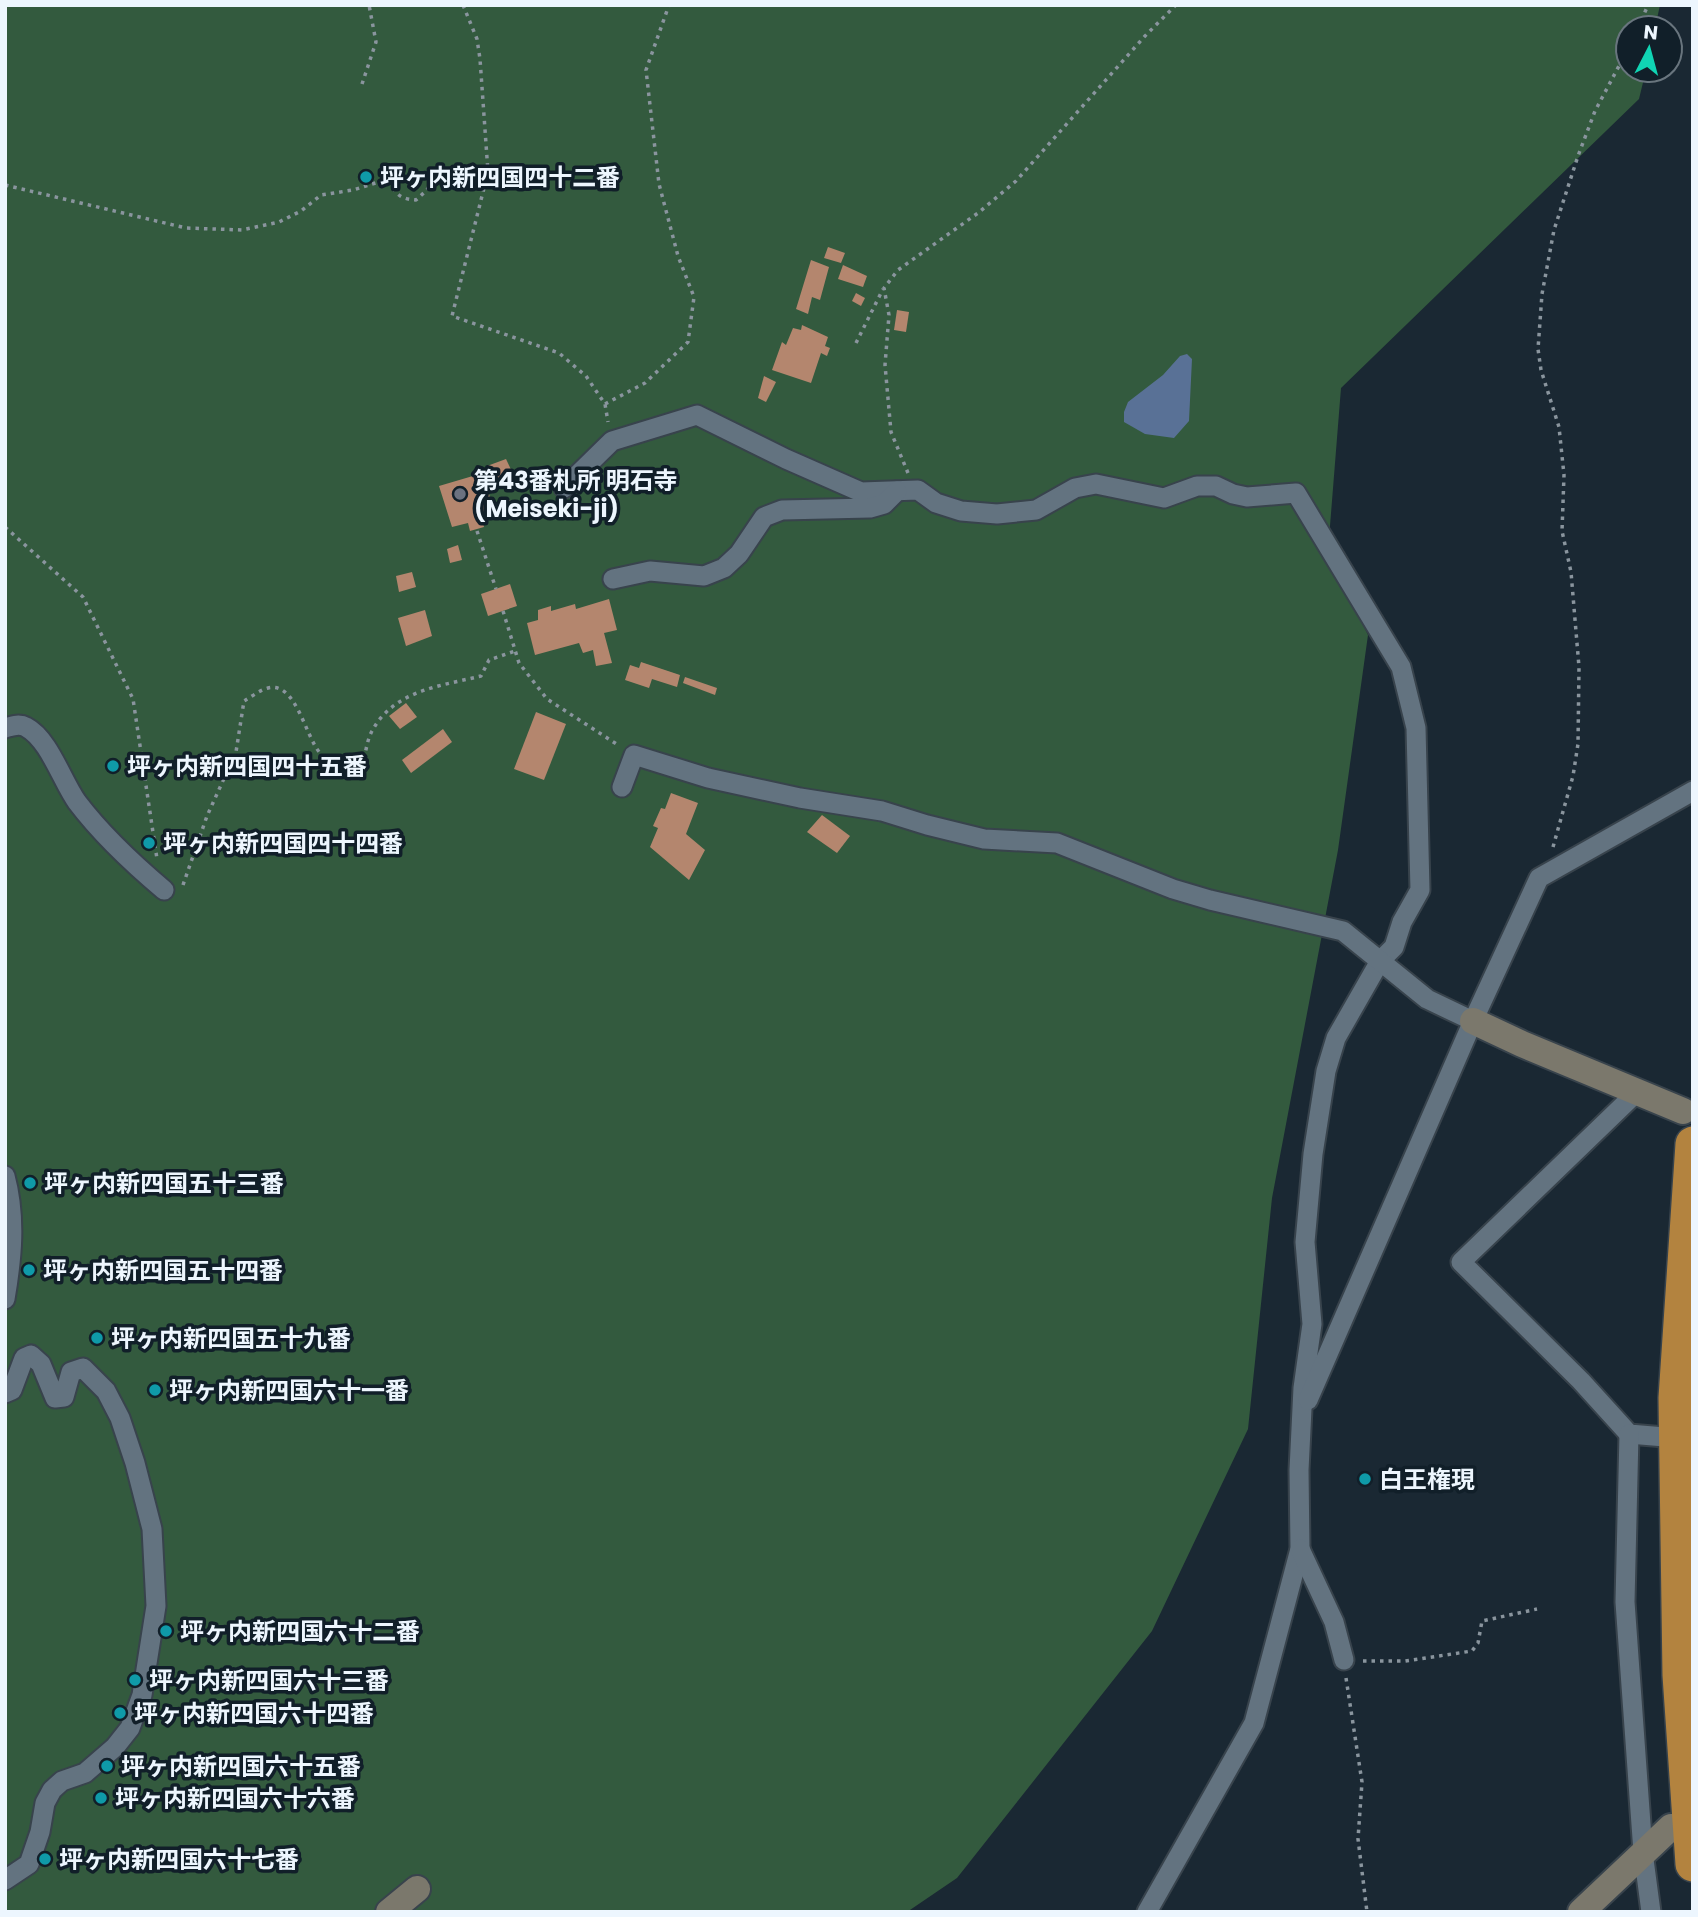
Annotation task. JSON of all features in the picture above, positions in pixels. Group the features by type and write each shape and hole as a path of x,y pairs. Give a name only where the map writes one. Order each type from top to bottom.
{"highway":[{"path":"1693,1144 1676,1398 1676,1476 1680,1675 1693,1864"},
{"path":"1693,1493 1693,1558"}],"street":[{"path":"564,488 612,441 697,415 861,492 918,490 936,503 961,511 997,514 1036,510 1075,488 1096,484 1164,498 1197,486 1216,486 1233,494 1247,496 1296,493 1401,667 1416,728 1420,890 1402,922 1394,947 1380,961 1335,1038 1326,1071 1313,1154 1305,1242 1312,1324 1303,1388 1298,1470 1300,1549 1254,1723 1147,1912"},
{"path":"613,579 650,571 704,576 724,568 740,554 764,517 782,510 870,508 884,504 897,491"},
{"path":"5,728 18,724 27,727 43,744 76,800 118,850 163,890"},
{"path":"622,787 634,755 708,778 800,798 882,811 984,839 1057,843 1173,889 1343,931 1427,999 1522,1044 1683,1111"},
{"path":"1303,1413 1473,1021 1539,878 1693,792"},
{"path":"1637,1092 1461,1262 1581,1381 1629,1434 1665,1437"},
{"path":"5,1176 13,1228 5,1299"},
{"path":"5,1393 12,1390 24,1358 31,1355 41,1364 55,1398 64,1397 71,1372 83,1368 106,1391 120,1418 132,1451 152,1529 156,1606 142,1695 130,1728 115,1747 85,1773 62,1781 52,1790 45,1803 40,1832 29,1864 5,1880"},
{"path":"1629,1434 1625,1602 1643,1852 1651,1912"},
{"path":"1300,1549 1334,1622 1344,1660"},
{"path":"1581,1912 1671,1826"},
{"path":"389,1912 417,1889"}],"path":[{"path":"362,85 376,42 369,5"},
{"path":"463,5 477,39 480,59 488,172 452,316 559,354 586,376 605,404 612,441"},
{"path":"605,404 645,383 688,342 694,297 678,256 659,184 646,70 669,5"},
{"path":"856,343 884,288 898,270 978,213 1016,181 1175,5"},
{"path":"1539,878 1552,850 1573,776 1578,744 1579,667 1571,572 1562,531 1564,475 1559,427 1541,370 1538,348 1542,294 1554,230 1578,156 1595,111 1614,75"},
{"path":"5,185 186,228 242,230 279,222 301,211 321,195 353,190 385,180 390,182 395,194 416,200 427,190 434,177 454,170 488,172"},
{"path":"884,288 889,315 885,365 891,432 904,467 918,490"},
{"path":"5,527 83,597 134,699 154,845 163,890 180,892 206,816 236,752 244,701 270,687 285,690 296,704 306,731 321,754 347,771 363,762 372,731 393,705 416,692 481,676 489,660 515,651"},
{"path":"477,531 496,589"},
{"path":"503,611 519,663 547,699 634,755"},
{"path":"1367,1912 1358,1839 1362,1782 1344,1660 1405,1661 1472,1651 1478,1643 1482,1621 1537,1609"}],"green space":[{"path":"5,5 1660,5 1658,14 1614,14 1614,84 1643,84 1639,99 1341,388 1328,551 1368,635 1338,850 1272,1198 1248,1429 1152,1631 957,1878 907,1912 5,1912"}],"water":[{"path":"1187,354 1192,359 1189,421 1174,438 1145,434 1124,422 1128,402 1163,375 1180,356"}],"building":[{"path":"828,247 845,253 841,263 824,258"},
{"path":"811,260 829,267 820,300 812,297 808,314 796,309"},
{"path":"843,265 867,276 863,287 838,279"},
{"path":"856,293 865,298 861,306 852,301"},
{"path":"897,310 909,312 906,332 894,330"},
{"path":"802,325 828,337 825,346 830,348 827,356 821,353 811,383 772,370 782,342 786,345 793,328 801,330"},
{"path":"764,376 776,382 766,402 758,398"},
{"path":"506,459 514,476 497,484 487,466"},
{"path":"483,473 495,515 482,519 484,527 470,531 468,523 452,527 439,486"},
{"path":"510,500 515,514 501,519 497,506"},
{"path":"458,545 462,560 450,563 447,549"},
{"path":"412,572 416,587 399,592 396,576"},
{"path":"510,584 517,606 488,616 481,594"},
{"path":"609,599 617,630 604,633 612,663 596,666 593,650 583,653 579,643 535,655 527,623 538,620 538,610 551,606 551,611 575,604 576,609"},
{"path":"425,610 432,636 406,646 398,618"},
{"path":"641,662 680,675 677,687 652,679 649,688 625,680 630,665 639,668"},
{"path":"685,677 717,688 715,695 683,683"},
{"path":"406,703 417,717 400,729 389,716"},
{"path":"536,712 566,724 544,780 514,769"},
{"path":"443,729 452,742 411,773 402,760"},
{"path":"671,793 698,803 686,834 705,850 689,880 650,847 658,828 653,826 661,808 665,809"},
{"path":"822,815 850,836 837,853 807,832"}],"place":[{"name":"坪ヶ内新四国四十二番","path":"366,177"},
{"name":"第43番札所 明石寺 (Meiseki-ji)","path":"460,494"},
{"name":"坪ヶ内新四国四十五番","path":"113,766"},
{"name":"坪ヶ内新四国四十四番","path":"149,843"},
{"name":"坪ヶ内新四国五十三番","path":"30,1183"},
{"name":"坪ヶ内新四国五十四番","path":"29,1270"},
{"name":"坪ヶ内新四国五十九番","path":"97,1338"},
{"name":"坪ヶ内新四国六十一番","path":"155,1390"},
{"name":"白王権現","path":"1365,1479"},
{"name":"坪ヶ内新四国六十二番","path":"166,1631"},
{"name":"坪ヶ内新四国六十三番","path":"135,1680"},
{"name":"坪ヶ内新四国六十四番","path":"120,1713"},
{"name":"坪ヶ内新四国六十五番","path":"107,1766"},
{"name":"坪ヶ内新四国六十六番","path":"101,1798"},
{"name":"坪ヶ内新四国六十七番","path":"45,1859"}]}
